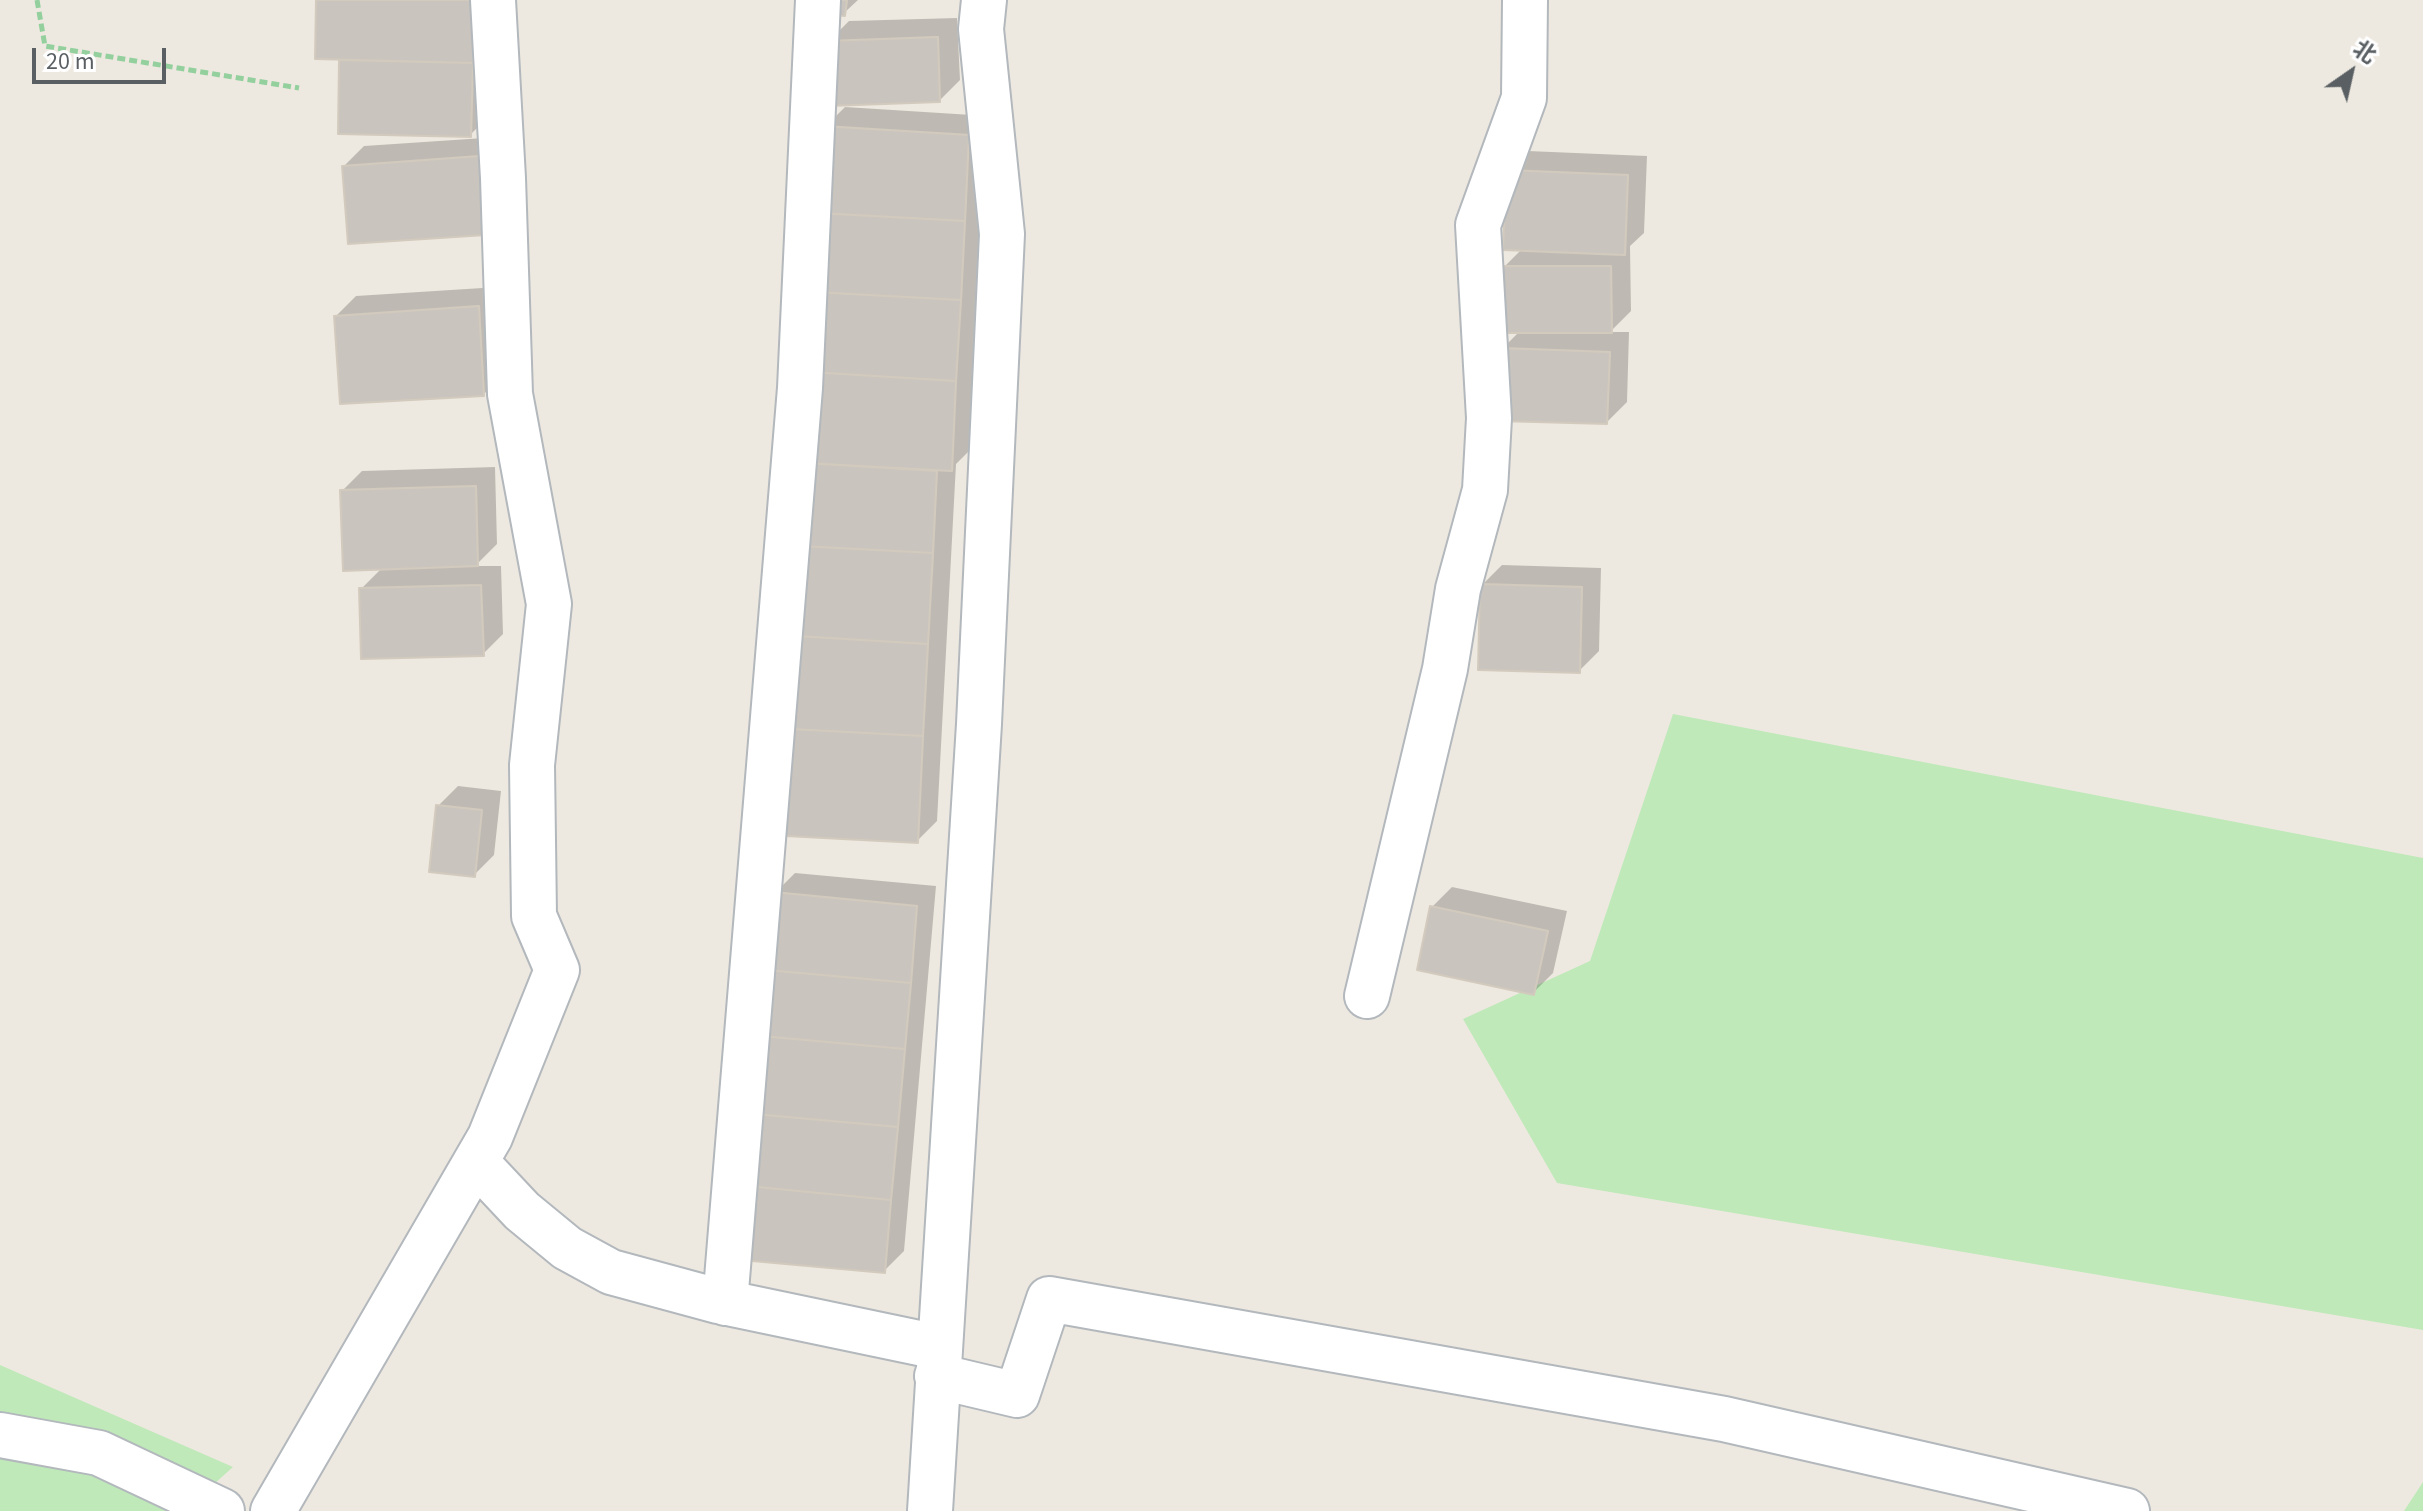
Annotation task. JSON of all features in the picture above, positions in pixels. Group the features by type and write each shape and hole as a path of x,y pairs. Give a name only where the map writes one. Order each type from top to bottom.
{"lane":[{"path":"273,1511 490,1137 557,970 534,916 532,765 549,604 510,394 493,0"},
{"path":"725,1303 800,388 818,0"},
{"path":"930,1511 979,724 1002,234 981,29 984,0"},
{"path":"1367,996 1445,669 1458,589 1485,490 1489,418 1478,225 1524,98 1525,0"},
{"path":"476,1162 522,1211 567,1248 611,1272 938,1361 1017,1395 1049,1299 1724,1419 2127,1511"},
{"path":"0,1435 99,1453 222,1511"}],"path":[{"path":"37,0 45,46 299,88"}],"green space":[{"path":"1673,714 2423,858 2423,1330 1557,1183 1463,1019 1590,961"},
{"path":"0,1365 233,1467 184,1511 0,1511"},
{"path":"2423,1482 2423,1511 2404,1511"}],"building":[{"path":"316,0 473,0 473,63 315,59"},
{"path":"823,0 847,0 845,16 821,14"},
{"path":"938,37 940,102 829,106 827,41"},
{"path":"339,60 473,63 471,137 338,134"},
{"path":"823,126 969,135 965,221 818,213"},
{"path":"480,156 486,235 348,244 342,166"},
{"path":"1506,170 1628,175 1625,255 1503,250"},
{"path":"818,213 965,221 961,300 814,292"},
{"path":"1502,266 1611,266 1612,333 1502,333"},
{"path":"814,292 961,300 956,381 810,372"},
{"path":"479,306 484,396 340,404 334,316"},
{"path":"1500,348 1610,352 1607,424 1498,421"},
{"path":"810,372 956,381 952,471 805,463"},
{"path":"805,463 937,471 933,553 800,546"},
{"path":"476,486 478,566 343,571 340,490"},
{"path":"800,546 933,553 928,644 796,636"},
{"path":"1480,584 1582,587 1580,673 1478,670"},
{"path":"481,585 484,656 361,659 359,588"},
{"path":"796,636 928,644 923,736 791,729"},
{"path":"791,729 923,736 918,843 785,836"},
{"path":"436,805 482,810 475,877 429,872"},
{"path":"773,892 917,906 911,983 767,970"},
{"path":"1430,906 1548,931 1534,995 1417,970"},
{"path":"767,970 911,983 905,1049 761,1036"},
{"path":"761,1036 905,1049 898,1127 754,1114"},
{"path":"754,1114 898,1127 891,1200 747,1186"},
{"path":"747,1186 891,1200 885,1273 741,1260"}]}
